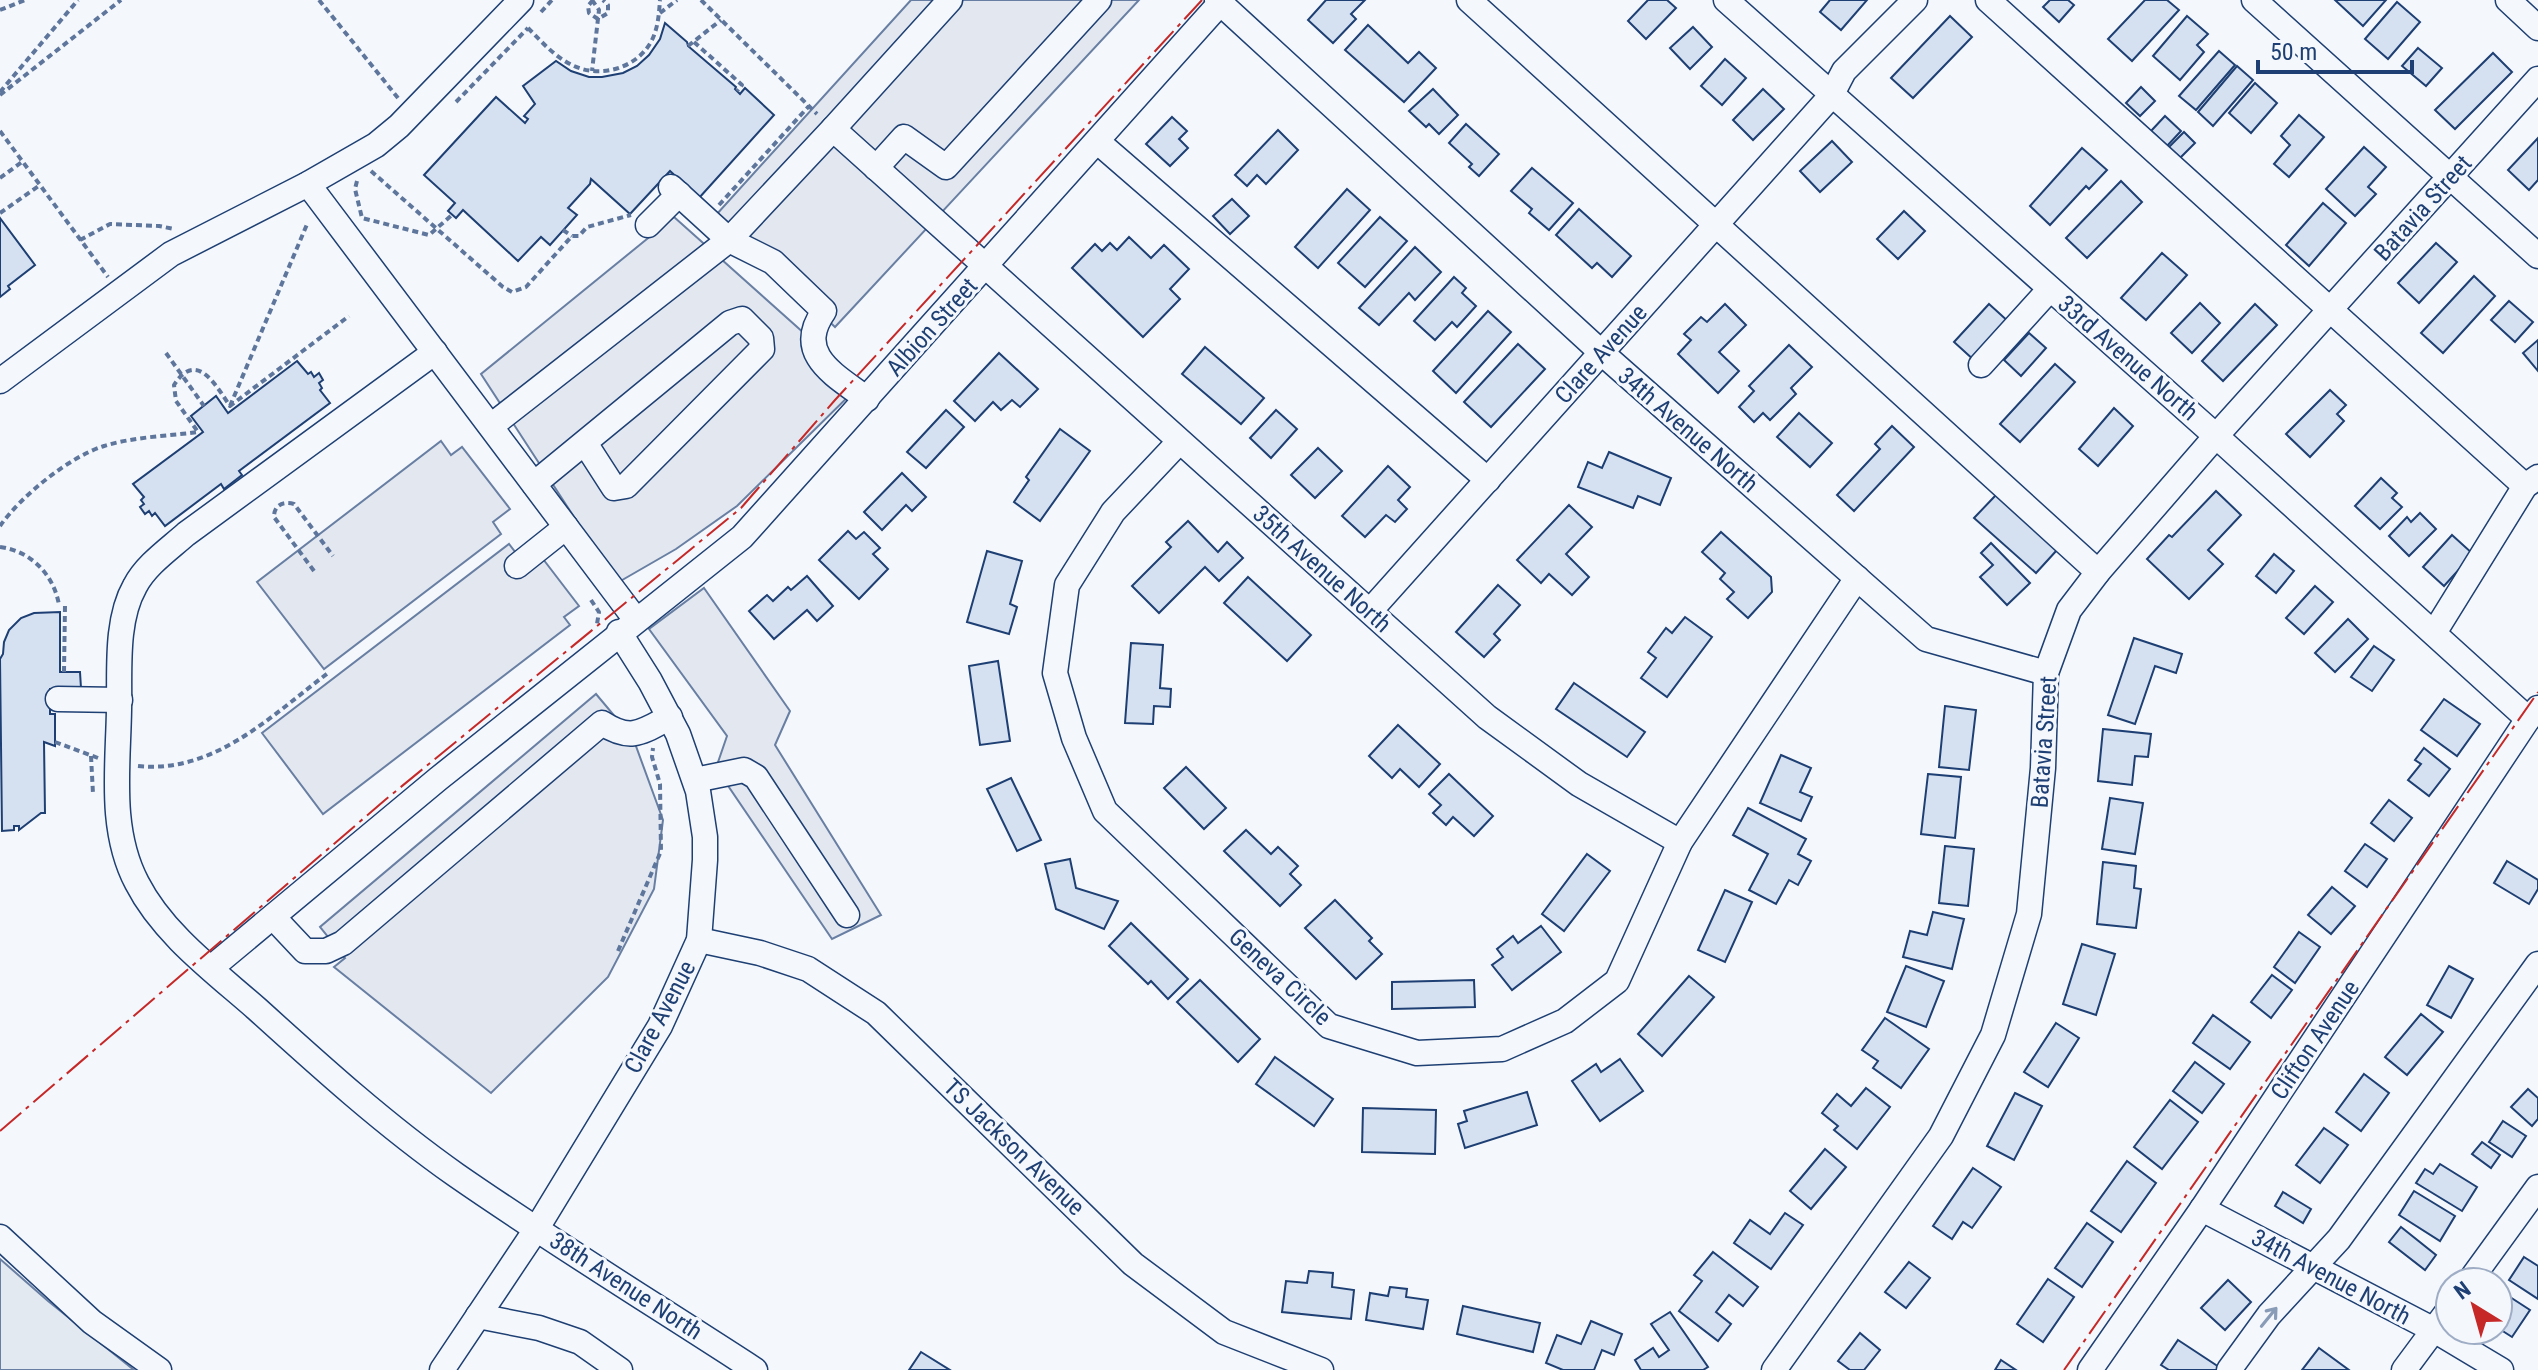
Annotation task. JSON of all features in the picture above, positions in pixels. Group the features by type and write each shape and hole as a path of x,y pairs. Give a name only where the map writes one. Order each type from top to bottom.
{"street":[{"path":"0,381 171,254 308,184 363,164 376,145 411,114 521,0"},
{"path":"491,426 729,240 950,0"},
{"path":"876,168 904,137 946,167 1099,0"},
{"path":"1469,0 2098,572"},
{"name":"33rd Avenue North","path":"1726,0 2434,633 2533,714"},
{"name":"Clare Avenue","path":"1370,611 1831,96 1844,71 1915,0"},
{"path":"1988,0 2332,311 2532,482 2434,633"},
{"path":"2254,0 2538,256"},
{"path":"2508,0 2538,28"},
{"name":"Albion Street","path":"211,968 627,626 742,537 1098,142 1220,1"},
{"name":"34th Avenue North","path":"1220,1 1603,354 1926,639 2046,673"},
{"name":"Batavia Street","path":"1774,1370 1941,1136 1993,1035 2029,914 2043,768 2046,673 2069,610 2216,436 2332,311 2538,79"},
{"name":"35th Avenue North","path":"833,129 1487,717 1579,784 1680,842"},
{"path":"1098,142 1488,480"},
{"name":"Clare Avenue","path":"308,184 566,527 627,626 670,717 695,780 705,837 704,899 699,940 660,1026 537,1228 442,1370"},
{"path":"650,224 675,191 729,240 773,262 824,311 815,330 816,356 825,368 867,399"},
{"path":"1981,365 2050,289"},
{"path":"534,484 730,323 742,319 761,338 762,349 626,486 614,488 585,443"},
{"name":"38th Avenue North","path":"435,352 186,534 136,584 126,608 120,667 118,763 121,832 137,883 168,926 358,1100 455,1174 755,1370"},
{"name":"Geneva Circle","path":"1179,442 1113,512 1067,585 1055,673 1074,738 1105,811 1329,1026 1417,1053 1502,1049 1565,1021 1617,981 1680,842 1857,578"},
{"path":"517,566 566,527"},
{"path":"58,699 120,700"},
{"name":"Clifton Avenue","path":"2090,1370 2202,1209 2533,714"},
{"path":"273,917 305,951 326,951 343,943 602,723 615,732 628,735 644,732 670,717"},
{"path":"695,780 744,770 756,777 847,915"},
{"name":"TS Jackson Avenue","path":"699,940 760,953 808,969 876,1013 1133,1264 1224,1332 1321,1370"},
{"path":"2229,1370 2269,1315 2339,1239 2538,964"},
{"path":"2481,1266 2538,1187"},
{"name":"34th Avenue North","path":"2202,1209 2434,1330"},
{"path":"0,1237 92,1322 159,1370"},
{"path":"478,1316 539,1328 580,1342 620,1370"},
{"path":"2404,1370 2434,1330"},
{"name":"34th Avenue North","path":"2461,1346 2501,1370"}],"path":[{"path":"0,10 25,0"},
{"path":"0,94 78,0"},
{"path":"0,94 121,0"},
{"path":"319,0 411,114"},
{"path":"450,108 552,0"},
{"path":"592,71 598,19 599,10 592,0 588,6 589,13 598,19"},
{"path":"598,19 609,11 603,0"},
{"path":"528,28 571,65 592,71 614,69 637,58 651,42 660,0"},
{"path":"659,16 677,0"},
{"path":"701,0 833,129"},
{"path":"688,46 721,20"},
{"path":"694,42 742,85 737,91"},
{"path":"706,220 809,106"},
{"path":"0,131 119,292"},
{"path":"0,178 22,162"},
{"path":"363,164 381,167"},
{"path":"363,164 356,183 362,218 429,235 452,215"},
{"path":"363,164 512,292 526,287 572,236"},
{"path":"0,213 40,185"},
{"path":"563,230 572,236 579,236 587,227 637,211 650,224"},
{"path":"80,240 110,224 159,226 180,231"},
{"path":"0,526 48,480 100,447 198,432 174,395 174,385 181,375 191,370 203,371 230,406 349,316"},
{"path":"166,353 204,406"},
{"path":"314,571 274,517 280,505 294,504 333,556"},
{"path":"0,547 26,555 37,564 54,588 62,605 64,672"},
{"path":"55,742 118,763 175,766 224,750 328,673"},
{"path":"618,951 661,851 660,784 652,757 653,748 665,742"},
{"path":"91,756 93,794"}],"shaded area":[{"path":"911,0 1139,0 835,327 716,215"},
{"path":"674,217 861,384 737,506 676,549 617,583 481,374"},
{"path":"441,441 451,455 462,447 510,509 493,522 501,534 324,669 257,582"},
{"path":"530,542 579,606 564,617 570,625 323,814 262,733 509,544 516,553"},
{"path":"704,588 790,711 775,745 881,915 832,939 716,768 727,736 649,629"},
{"path":"596,694 633,738 663,820 654,889 608,977 491,1093 334,967 345,958 320,927"},
{"path":"0,1259 48,1301 134,1370 0,1370"}],"building":[{"path":"1326,0 1365,0 1351,14 1356,19 1333,43 1308,20"},
{"path":"1648,0 1667,0 1676,8 1646,39 1628,21"},
{"path":"1830,0 1867,0 1841,30 1820,12"},
{"path":"2050,0 2068,0 2074,5 2059,22 2043,7"},
{"path":"2145,0 2167,0 2179,10 2132,61 2108,39"},
{"path":"2335,0 2386,0 2363,26"},
{"path":"2397,2 2420,22 2388,59 2365,39"},
{"path":"1950,16 1972,37 1913,98 1891,78"},
{"path":"2187,16 2208,34 2197,45 2204,52 2180,80 2153,56"},
{"path":"665,23 740,94 745,88 774,115 699,198 670,171 630,214 591,179 568,208 577,215 550,245 541,237 518,261 463,210 456,218 448,211 455,203 424,175 496,97 525,123 528,119 524,116 535,104 523,86 556,61 571,71 589,77 623,73 649,55 660,39"},
{"path":"1368,25 1408,63 1419,52 1436,68 1404,102 1345,50"},
{"path":"1693,27 1712,47 1690,69 1670,48"},
{"path":"2418,48 2442,68 2426,86 2402,66"},
{"path":"2219,51 2235,65 2196,110 2179,96"},
{"path":"2493,53 2512,72 2455,129 2435,110"},
{"path":"1725,59 1746,78 1722,105 1701,86"},
{"path":"2237,66 2253,80 2213,126 2198,112"},
{"path":"2255,83 2277,103 2251,133 2229,113"},
{"path":"2141,87 2155,101 2140,116 2126,103"},
{"path":"1433,89 1458,115 1439,134 1409,111"},
{"path":"1763,89 1784,109 1753,140 1733,120"},
{"path":"2299,115 2324,137 2289,177 2274,164 2290,145 2281,136"},
{"path":"2165,116 2181,131 2167,146 2151,131"},
{"path":"1172,117 1187,131 1179,139 1188,148 1170,166 1146,144"},
{"path":"1466,124 1499,154 1479,176 1469,167 1472,164 1449,143"},
{"path":"1278,130 1298,150 1266,184 1257,175 1247,186 1235,175"},
{"path":"2184,132 2195,143 2180,158 2169,147"},
{"path":"2538,138 2538,180 2529,190 2508,170"},
{"path":"1832,141 1852,162 1820,192 1800,171"},
{"path":"2364,147 2386,167 2368,187 2376,194 2355,216 2326,189"},
{"path":"2082,148 2107,170 2089,189 2086,186 2050,225 2030,206"},
{"path":"1532,168 1573,203 1549,230 1529,213 1532,209 1511,191"},
{"path":"2121,181 2142,202 2087,258 2066,238"},
{"path":"1347,189 1370,210 1318,268 1295,247"},
{"path":"1232,199 1249,216 1230,234 1213,216"},
{"path":"2323,203 2346,223 2309,266 2286,245"},
{"path":"1579,209 1631,256 1612,277 1597,263 1592,268 1556,235"},
{"path":"1904,211 1925,231 1898,259 1877,239"},
{"path":"1380,217 1407,241 1365,287 1338,263"},
{"path":"0,218 35,265 8,286 10,289 0,297"},
{"path":"1129,237 1151,258 1164,245 1189,269 1170,289 1180,299 1143,337 1072,268 1095,244 1102,251 1110,243 1117,250"},
{"path":"2436,243 2457,262 2419,303 2398,283"},
{"path":"1415,247 1441,272 1415,300 1409,293 1379,325 1359,308"},
{"path":"2162,253 2187,275 2146,320 2121,298"},
{"path":"2474,276 2495,296 2443,353 2421,333"},
{"path":"1454,277 1466,288 1462,293 1476,306 1457,327 1452,322 1435,340 1414,321"},
{"path":"2509,301 2533,322 2515,342 2491,320"},
{"path":"2200,303 2220,323 2192,353 2171,333"},
{"path":"1725,304 1746,325 1719,352 1739,371 1718,393 1678,354 1691,340 1684,334 1701,317 1707,322"},
{"path":"1989,304 2010,323 1975,361 1954,342"},
{"path":"2255,304 2277,325 2223,381 2202,361"},
{"path":"1488,311 1511,332 1456,393 1433,371"},
{"path":"2029,333 2046,348 2021,376 2004,360"},
{"path":"2538,340 2538,371 2523,353"},
{"path":"1518,344 1545,369 1491,427 1464,402"},
{"path":"1789,345 1812,367 1791,388 1796,394 1770,420 1763,413 1754,422 1739,407 1754,391 1749,386"},
{"path":"1205,347 1264,398 1241,424 1182,374"},
{"path":"999,353 1038,389 1020,407 1012,400 1001,410 993,402 975,421 954,401"},
{"path":"297,361 308,374 311,372 314,377 319,373 323,380 319,383 320,390 330,403 239,471 242,475 224,489 221,484 165,526 155,513 152,516 149,511 145,514 140,507 144,504 141,500 144,497 133,484 203,432 191,416 216,396 228,413"},
{"path":"2055,364 2075,382 2020,442 2000,424"},
{"path":"2330,390 2346,405 2337,414 2344,421 2310,457 2286,434"},
{"path":"2114,408 2133,426 2098,466 2079,449"},
{"path":"946,410 964,427 926,468 907,452"},
{"path":"1276,410 1297,429 1271,458 1250,438"},
{"path":"1799,413 1832,443 1810,467 1777,437"},
{"path":"1892,426 1914,447 1854,511 1837,495 1880,449 1875,444"},
{"path":"1060,429 1090,451 1040,521 1014,502 1029,480 1026,477"},
{"path":"1318,448 1342,471 1315,498 1291,475"},
{"path":"1609,452 1671,478 1660,505 1638,496 1633,508 1578,487 1588,462 1602,468"},
{"path":"1388,466 1410,487 1398,500 1407,509 1395,522 1386,515 1365,537 1342,516"},
{"path":"902,473 926,497 912,511 906,505 882,530 864,512"},
{"path":"2381,478 2397,493 2392,498 2402,507 2380,529 2355,506"},
{"path":"2216,491 2241,515 2208,550 2223,564 2189,599 2147,559"},
{"path":"1996,495 2057,550 2036,573 1974,518"},
{"path":"1569,505 1592,527 1566,554 1589,577 1572,595 1549,574 1541,583 1517,560"},
{"path":"2420,513 2436,529 2409,556 2389,536 2407,517 2411,522"},
{"path":"1188,521 1218,552 1227,542 1243,558 1219,581 1205,567 1159,613 1132,586 1171,547 1166,542"},
{"path":"848,531 856,539 864,532 880,548 873,554 888,569 859,599 819,560"},
{"path":"1721,532 1771,577 1772,592 1748,618 1727,599 1734,592 1720,579 1725,573 1702,552"},
{"path":"2452,535 2473,554 2444,586 2423,567"},
{"path":"1991,543 2030,583 2007,605 1980,577 1993,565 1981,553"},
{"path":"987,551 1022,561 1010,604 1017,607 1009,634 967,622"},
{"path":"2274,554 2294,571 2276,593 2256,576"},
{"path":"807,576 833,606 817,621 807,610 774,639 749,611 767,595 773,601"},
{"path":"1248,577 1311,635 1287,661 1224,603"},
{"path":"1498,585 1520,605 1494,634 1500,640 1484,657 1456,632"},
{"path":"2315,586 2333,602 2304,634 2286,618"},
{"path":"60,612 60,672 80,672 81,688 50,689 50,714 55,714 55,746 44,742 45,813 19,830 19,826 14,826 14,830 2,831 0,659 4,642 9,630 21,618 34,613"},
{"path":"1685,617 1712,637 1667,697 1641,678 1656,658 1648,652 1666,628 1672,633"},
{"path":"2348,619 2368,639 2335,672 2315,653"},
{"path":"2134,638 2182,654 2176,673 2155,666 2135,724 2108,715"},
{"path":"1131,643 1163,645 1160,688 1171,689 1170,707 1154,706 1153,724 1125,723"},
{"path":"2374,646 2394,660 2372,691 2351,677"},
{"path":"998,661 1010,741 980,745 969,666"},
{"path":"1574,683 1645,732 1627,757 1556,709"},
{"path":"2444,699 2480,724 2457,756 2421,730"},
{"path":"1945,706 1976,710 1969,770 1939,767"},
{"path":"1398,725 1440,764 1419,787 1400,769 1392,778 1369,756"},
{"path":"2103,729 2151,734 2148,757 2135,756 2132,785 2098,781"},
{"path":"2424,748 2450,769 2429,796 2408,780 2421,764 2415,760"},
{"path":"1781,755 1811,768 1800,792 1812,797 1801,821 1760,803"},
{"path":"1186,767 1226,808 1204,829 1164,788"},
{"path":"1449,774 1493,816 1474,836 1453,817 1446,825 1433,813 1441,805 1429,794"},
{"path":"1928,774 1961,777 1955,838 1921,834"},
{"path":"1011,778 1041,840 1017,851 987,789"},
{"path":"2110,798 2143,803 2135,854 2102,849"},
{"path":"2389,800 2412,818 2394,841 2371,823"},
{"path":"1748,808 1806,839 1798,854 1811,861 1798,885 1789,880 1776,904 1749,890 1768,854 1733,835"},
{"path":"1246,830 1271,854 1278,847 1298,866 1290,874 1301,885 1280,906 1224,851"},
{"path":"2365,844 2387,859 2367,887 2345,871"},
{"path":"1945,846 1974,849 1968,906 1939,903"},
{"path":"1587,854 1610,871 1564,931 1542,914"},
{"path":"1070,859 1076,888 1118,901 1104,929 1056,909 1045,864"},
{"path":"2507,861 2538,880 2538,889 2529,904 2494,883"},
{"path":"2103,862 2136,866 2134,888 2141,889 2136,928 2097,924"},
{"path":"2332,887 2355,906 2331,934 2308,915"},
{"path":"1725,890 1752,902 1725,962 1698,950"},
{"path":"1335,900 1372,938 1369,941 1382,954 1356,979 1305,928"},
{"path":"1933,912 1964,919 1952,969 1903,957 1910,931 1927,935"},
{"path":"1131,923 1188,979 1168,999 1109,946"},
{"path":"1541,926 1561,952 1512,990 1492,965 1503,957 1497,949 1513,936 1518,943"},
{"path":"2299,932 2320,947 2295,983 2274,967"},
{"path":"2082,944 2115,954 2096,1015 2063,1004"},
{"path":"1906,966 1944,981 1926,1027 1887,1012"},
{"path":"2449,966 2473,979 2451,1018 2427,1005"},
{"path":"2272,975 2292,990 2271,1018 2251,1002"},
{"path":"1689,976 1714,997 1662,1056 1638,1034"},
{"path":"1200,980 1260,1039 1238,1062 1177,1002"},
{"path":"1474,980 1475,1007 1392,1009 1392,982"},
{"path":"2421,1014 2443,1032 2407,1075 2385,1057"},
{"path":"2213,1015 2250,1042 2230,1069 2193,1043"},
{"path":"1885,1018 1929,1049 1901,1088 1873,1068 1878,1061 1862,1050"},
{"path":"2056,1023 2079,1038 2048,1087 2024,1072"},
{"path":"1275,1057 1333,1099 1314,1126 1256,1084"},
{"path":"1620,1059 1643,1091 1600,1121 1572,1081 1596,1064 1601,1072"},
{"path":"2195,1062 2224,1084 2202,1113 2173,1091"},
{"path":"2364,1074 2389,1093 2361,1131 2336,1112"},
{"path":"1866,1088 1890,1107 1857,1149 1834,1130 1838,1126 1822,1113 1837,1094 1851,1106"},
{"path":"2528,1089 2538,1098 2538,1119 2532,1126 2511,1107"},
{"path":"1527,1092 1537,1125 1465,1148 1458,1124 1467,1121 1464,1111"},
{"path":"2015,1093 2042,1106 2014,1160 1987,1146"},
{"path":"2170,1100 2198,1122 2162,1169 2134,1147"},
{"path":"1363,1108 1436,1110 1435,1154 1362,1152"},
{"path":"2503,1121 2526,1136 2512,1157 2489,1142"},
{"path":"2324,1128 2348,1145 2320,1183 2296,1165"},
{"path":"2482,1142 2500,1155 2491,1168 2472,1154"},
{"path":"1825,1149 1846,1167 1811,1209 1790,1191"},
{"path":"2127,1161 2156,1183 2121,1232 2091,1211"},
{"path":"2440,1164 2477,1187 2462,1211 2416,1183 2425,1169 2433,1174"},
{"path":"1973,1168 2001,1187 1972,1228 1963,1222 1952,1239 1933,1226"},
{"path":"2414,1191 2455,1216 2440,1241 2399,1215"},
{"path":"2283,1192 2311,1209 2303,1223 2275,1206"},
{"path":"1785,1213 1803,1225 1771,1269 1734,1243 1750,1220 1770,1234"},
{"path":"2087,1223 2113,1242 2082,1287 2055,1268"},
{"path":"2401,1227 2436,1255 2425,1270 2389,1242"},
{"path":"1713,1252 1758,1287 1743,1306 1729,1295 1716,1312 1731,1324 1718,1341 1679,1311 1702,1281 1694,1275"},
{"path":"2524,1257 2538,1266 2538,1299 2514,1283 2514,1272"},
{"path":"1909,1262 1930,1278 1906,1308 1885,1292"},
{"path":"1309,1271 1333,1273 1332,1287 1354,1290 1351,1319 1282,1312 1286,1281 1307,1283"},
{"path":"2048,1279 2074,1297 2043,1342 2017,1324"},
{"path":"2228,1280 2251,1302 2225,1330 2201,1308"},
{"path":"1390,1287 1407,1289 1406,1297 1428,1300 1423,1329 1366,1320 1370,1293 1388,1296"},
{"path":"2514,1300 2530,1310 2514,1334"},
{"path":"1463,1306 1540,1323 1533,1352 1457,1334"},
{"path":"1670,1312 1708,1367 1703,1370 1641,1370 1635,1360 1653,1348 1659,1357 1669,1350 1651,1324"},
{"path":"1591,1321 1622,1334 1614,1355 1602,1350 1594,1370 1563,1370 1546,1363 1557,1335 1581,1344"},
{"path":"1860,1333 1880,1350 1864,1370 1850,1370 1838,1361"},
{"path":"2178,1340 2219,1367 2217,1370 2169,1370 2161,1365"},
{"path":"2319,1348 2349,1370 2302,1370"},
{"path":"921,1352 950,1370 909,1370"},
{"path":"2001,1360 2016,1370 1995,1370"}],"power":[{"path":"0,1131 385,800 741,508 835,400 1202,0"},
{"path":"2064,1370 2538,692"}]}
